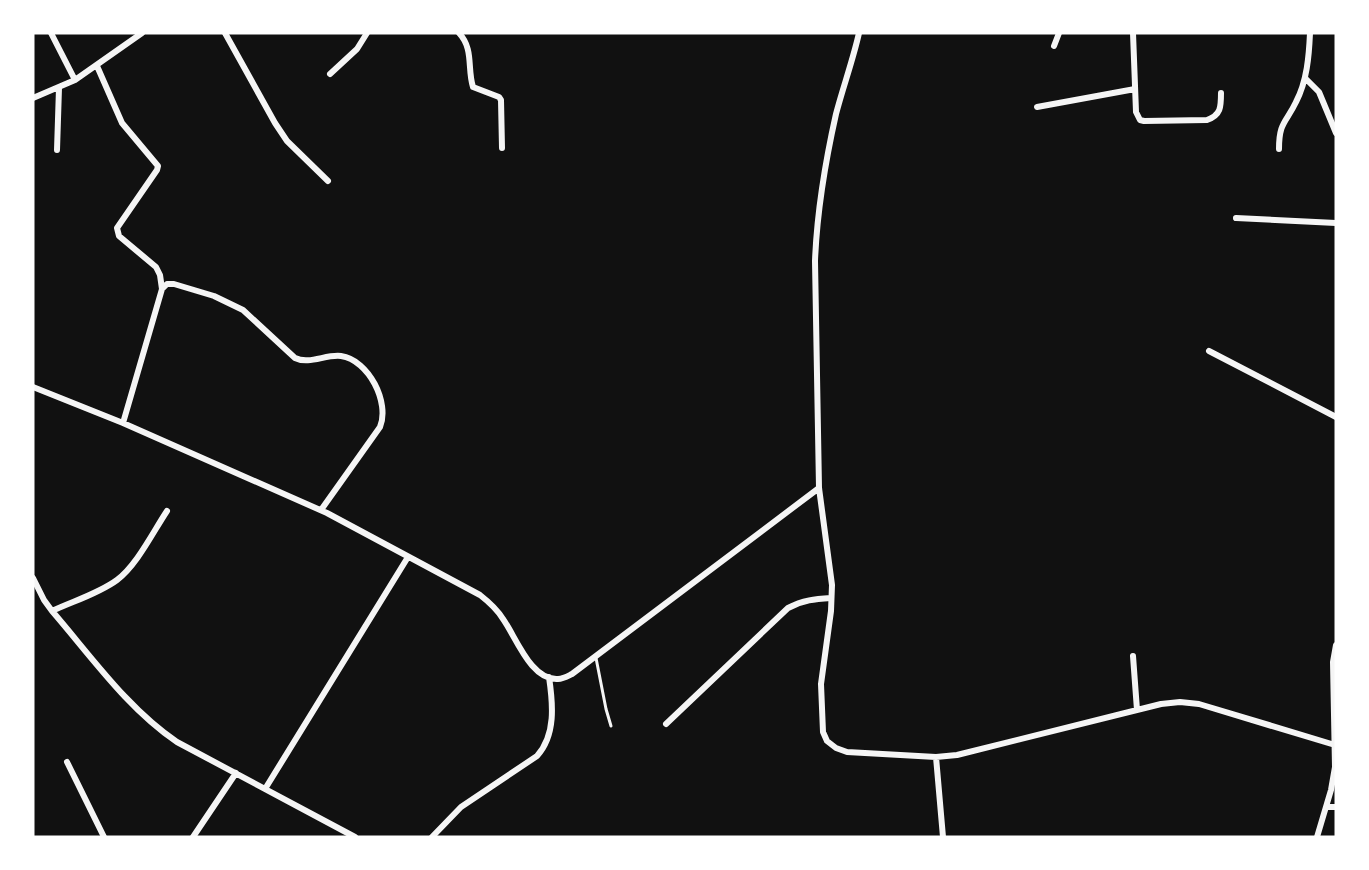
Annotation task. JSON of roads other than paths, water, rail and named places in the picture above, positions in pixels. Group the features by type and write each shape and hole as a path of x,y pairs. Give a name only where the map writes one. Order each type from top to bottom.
{"street":[{"path":"51,33 75,80"},
{"path":"33,98 75,80 142,33"},
{"path":"225,33 287,141 328,181"},
{"path":"330,74 357,49 367,33"},
{"path":"459,33 469,50 473,87 499,97 501,100 502,148"},
{"path":"859,33 837,112 816,226 819,488 832,585 821,684 823,732 827,741 847,752 936,757 957,754 1161,704 1180,702 1199,704 1335,745"},
{"path":"1054,46 1059,33"},
{"path":"1133,33 1138,116 1144,121 1207,120 1215,117 1219,112 1221,93"},
{"path":"1279,149 1280,127 1297,101 1305,78 1310,33"},
{"path":"97,66 122,123 158,166 117,228 119,236 156,267 162,289 123,423"},
{"path":"1305,78 1319,92 1336,132"},
{"path":"57,150 59,88"},
{"path":"1037,107 1135,88"},
{"path":"1236,218 1336,223"},
{"path":"162,289 174,284 228,301 243,310 295,358 306,361 328,356 344,357 358,364 372,379 384,410 383,420 321,510"},
{"path":"1209,351 1336,417"},
{"path":"33,387 123,423 321,510 480,595 494,607 503,619 527,659 537,671 559,679 572,674 819,488"},
{"path":"52,610 118,579 139,553 167,511"},
{"path":"265,789 408,557"},
{"path":"33,578 44,600 139,713 177,742 355,837"},
{"path":"666,724 788,608 810,599 831,598"},
{"path":"1317,837 1335,767 1333,662 1336,645"},
{"path":"1133,656 1137,710"},
{"path":"432,837 460,807 537,756 544,748 552,718 549,677"},
{"path":"936,757 943,837"},
{"path":"67,762 104,837"},
{"path":"194,837 236,773"},
{"path":"1326,807 1336,807"}],"lane":[{"path":"596,656 611,726"}]}
